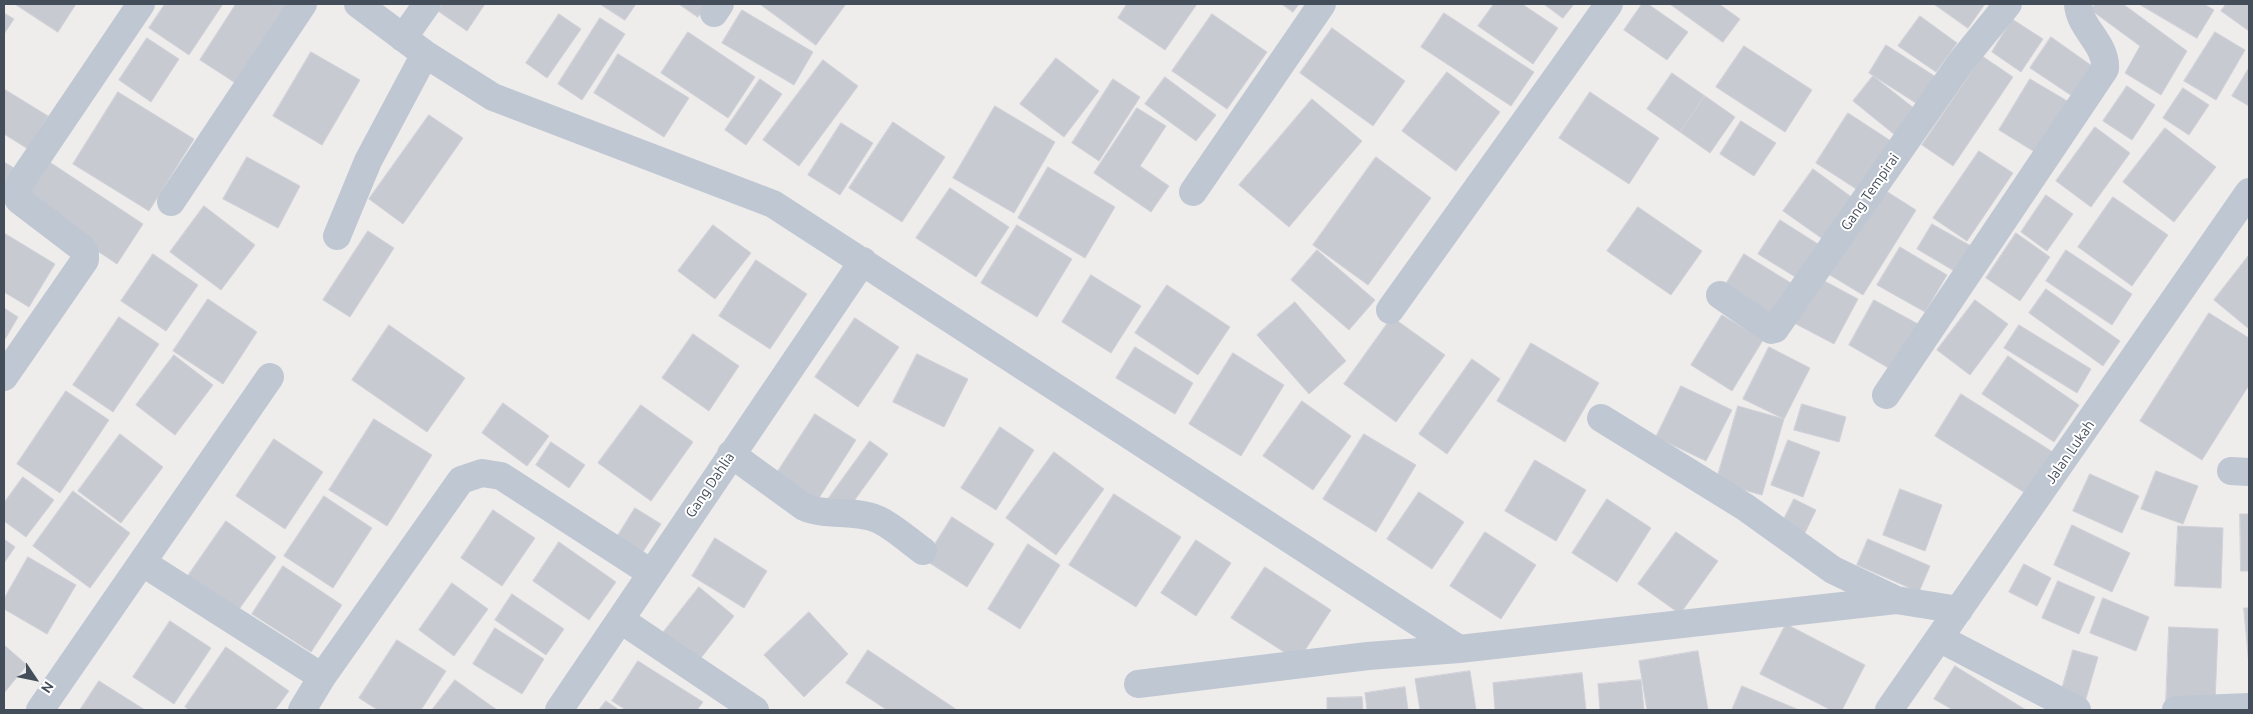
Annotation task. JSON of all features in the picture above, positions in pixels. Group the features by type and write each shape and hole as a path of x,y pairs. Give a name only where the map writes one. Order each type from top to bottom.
{"street":[{"path":"4,377 85,260 86,254 82,248 19,200 15,193 141,4"},
{"path":"171,202 302,4"},
{"path":"358,4 425,54 493,97 773,204 863,261 1026,370 1459,649"},
{"path":"403,38 427,4"},
{"path":"1193,192 1322,4"},
{"path":"1390,310 1609,4"},
{"name":"Gang Tempirai","path":"1720,296 1771,330 1775,329 1961,62 2008,4"},
{"path":"1886,395 2105,69 2106,60 2078,14 2078,4"},
{"path":"337,236 368,161 425,54"},
{"name":"Jalan Lukah","path":"1889,710 2249,192"},
{"name":"Gang Dahlia","path":"559,710 863,261"},
{"path":"40,710 270,377"},
{"path":"1600,418 1745,507 1833,570 1896,600"},
{"path":"731,454 804,507 813,511 852,513 877,519 923,550"},
{"path":"302,710 322,677 461,480 468,477 482,473 501,476 651,572"},
{"path":"143,563 322,677"},
{"path":"1138,684 1368,656 1459,649 1896,600 1959,610"},
{"path":"621,620 755,710"},
{"path":"1939,638 2076,710"},
{"path":"2176,710 2249,707"}],"building":[{"path":"15,4 76,4 58,32"},
{"path":"165,4 223,4 189,55 149,28"},
{"path":"236,4 289,5 237,84 200,60"},
{"path":"443,4 485,4 467,31 438,11"},
{"path":"600,4 636,4 625,20"},
{"path":"679,4 707,4 698,17"},
{"path":"760,4 846,4 816,45"},
{"path":"1127,4 1197,4 1165,50 1118,18"},
{"path":"1282,4 1299,4 1293,12"},
{"path":"1494,4 1522,4 1558,28 1533,64 1478,26"},
{"path":"1544,4 1574,4 1563,18"},
{"path":"1642,4 1648,4 1688,32 1667,60 1624,30"},
{"path":"1670,4 1719,4 1740,19 1723,42"},
{"path":"1934,4 1985,4 1968,28"},
{"path":"2095,4 2123,4 2187,51 2161,95 2125,73 2140,46 2091,10"},
{"path":"2139,4 2204,4 2214,10 2197,38"},
{"path":"2226,4 2249,4 2249,31 2221,11"},
{"path":"742,10 813,52 794,85 722,43"},
{"path":"4,13 14,19 4,34"},
{"path":"1444,13 1534,72 1511,106 1421,47"},
{"path":"559,14 581,29 547,78 526,63"},
{"path":"1212,14 1267,52 1227,109 1172,71"},
{"path":"1920,16 1957,43 1936,72 1898,46"},
{"path":"600,18 625,34 582,100 558,84"},
{"path":"2012,19 2043,39 2021,72 1992,52"},
{"path":"1332,28 1405,81 1373,126 1300,73"},
{"path":"688,32 755,77 728,118 661,73"},
{"path":"2215,32 2245,50 2216,100 2184,81"},
{"path":"2051,37 2095,68 2075,98 2030,68"},
{"path":"147,38 179,59 151,102 119,80"},
{"path":"1886,45 1936,77 1919,105 1869,73"},
{"path":"1744,46 1812,90 1785,132 1716,87"},
{"path":"311,52 360,80 322,145 273,116"},
{"path":"618,54 689,98 664,137 594,93"},
{"path":"1982,56 2013,77 1953,166 1922,145"},
{"path":"1056,58 1099,91 1064,137 1020,104"},
{"path":"823,60 858,86 799,166 763,140"},
{"path":"2249,68 2249,106 2232,96"},
{"path":"1447,72 1500,112 1456,171 1402,131"},
{"path":"1672,73 1705,96 1680,132 1647,109"},
{"path":"1873,76 1915,109 1895,135 1853,101"},
{"path":"1165,77 1216,115 1196,141 1145,104"},
{"path":"760,79 782,94 746,145 725,130"},
{"path":"1113,79 1140,97 1099,161 1072,143"},
{"path":"2030,79 2069,102 2038,154 1999,130"},
{"path":"2127,86 2155,105 2132,140 2103,121"},
{"path":"2183,88 2209,105 2189,135 2163,118"},
{"path":"4,89 48,116 28,149 4,134"},
{"path":"118,92 194,139 149,211 73,164"},
{"path":"1590,92 1659,138 1629,184 1559,138"},
{"path":"1705,96 1735,117 1710,153 1680,132"},
{"path":"1312,99 1362,141 1289,227 1239,185"},
{"path":"995,106 1055,142 1014,213 953,178"},
{"path":"1137,108 1166,126 1140,166 1169,186 1151,212 1094,173"},
{"path":"1848,113 1894,143 1861,192 1816,163"},
{"path":"429,115 463,138 403,224 369,199"},
{"path":"1741,121 1776,143 1754,176 1720,154"},
{"path":"893,122 945,157 902,222 849,188"},
{"path":"841,123 873,143 840,195 808,175"},
{"path":"2095,127 2130,153 2091,207 2056,181"},
{"path":"2165,128 2216,167 2174,222 2123,182"},
{"path":"1979,151 2013,173 1967,241 1933,218"},
{"path":"247,157 300,186 278,228 223,199"},
{"path":"1376,157 1431,198 1368,285 1313,245"},
{"path":"45,159 143,224 117,264 18,198"},
{"path":"4,162 14,168 4,183"},
{"path":"1048,167 1115,207 1085,258 1018,218"},
{"path":"1813,169 1857,201 1827,242 1783,211"},
{"path":"1878,186 1916,210 1863,295 1825,272"},
{"path":"950,188 1009,227 976,277 916,238"},
{"path":"2046,195 2073,214 2047,251 2021,232"},
{"path":"2113,197 2168,235 2132,286 2078,247"},
{"path":"204,206 255,245 221,290 170,252"},
{"path":"1638,207 1702,251 1671,295 1607,251"},
{"path":"1780,220 1818,244 1797,278 1758,254"},
{"path":"1932,224 1971,246 1956,272 1917,249"},
{"path":"713,225 751,253 715,299 678,271"},
{"path":"1017,225 1072,259 1037,317 981,283"},
{"path":"368,231 394,248 350,317 323,300"},
{"path":"4,233 55,264 29,307 4,292"},
{"path":"2016,233 2050,257 2020,301 1986,278"},
{"path":"1900,247 1947,275 1925,312 1877,285"},
{"path":"1317,250 1375,300 1349,330 1291,280"},
{"path":"2066,250 2132,294 2112,325 2046,281"},
{"path":"153,254 198,285 166,331 121,301"},
{"path":"1744,254 1791,283 1771,317 1723,289"},
{"path":"2249,255 2249,329 2214,300"},
{"path":"756,260 807,294 770,349 719,316"},
{"path":"1091,275 1141,306 1111,353 1062,322"},
{"path":"1819,278 1858,299 1834,344 1794,323"},
{"path":"1167,285 1230,327 1198,375 1135,333"},
{"path":"2046,289 2120,341 2103,366 2029,313"},
{"path":"208,299 257,332 223,384 173,351"},
{"path":"1874,300 1918,324 1892,370 1849,345"},
{"path":"1975,300 2008,324 1970,375 1937,350"},
{"path":"1295,302 1346,361 1309,394 1257,335"},
{"path":"4,308 18,317 4,341"},
{"path":"2209,313 2249,338 2249,385 2202,460 2140,421"},
{"path":"1722,315 1763,340 1732,391 1691,365"},
{"path":"119,317 159,344 113,412 73,385"},
{"path":"1392,317 1445,355 1396,422 1344,384"},
{"path":"855,318 899,347 858,407 815,377"},
{"path":"389,325 465,378 427,432 352,380"},
{"path":"2019,325 2091,369 2077,393 2004,348"},
{"path":"693,334 739,366 709,411 662,378"},
{"path":"1531,343 1599,383 1565,442 1497,401"},
{"path":"1135,347 1193,383 1175,414 1116,378"},
{"path":"1769,347 1810,368 1784,419 1743,399"},
{"path":"1233,353 1284,385 1241,456 1189,424"},
{"path":"917,354 968,379 944,427 893,402"},
{"path":"174,355 213,385 175,435 136,405"},
{"path":"2008,356 2079,405 2054,442 1982,394"},
{"path":"1472,359 1500,379 1447,454 1419,434"},
{"path":"1681,386 1732,410 1706,461 1656,437"},
{"path":"66,391 109,420 60,493 17,464"},
{"path":"1961,394 2056,454 2030,496 1935,436"},
{"path":"1302,401 1351,436 1313,490 1263,456"},
{"path":"503,403 549,436 527,466 482,433"},
{"path":"1802,404 1846,417 1839,442 1794,430"},
{"path":"641,405 693,442 651,501 598,463"},
{"path":"1738,406 1784,419 1762,495 1716,482"},
{"path":"815,414 856,440 812,509 771,482"},
{"path":"374,419 432,455 387,526 329,490"},
{"path":"1000,427 1034,450 996,510 961,488"},
{"path":"120,434 163,467 121,523 78,491"},
{"path":"1364,434 1416,465 1376,532 1323,499"},
{"path":"274,439 323,472 285,529 236,496"},
{"path":"1788,440 1820,452 1803,497 1771,485"},
{"path":"870,441 888,454 846,512 828,499"},
{"path":"551,442 585,465 569,488 536,465"},
{"path":"1054,452 1104,489 1056,555 1006,518"},
{"path":"1535,460 1586,490 1556,541 1505,511"},
{"path":"2156,471 2198,486 2183,524 2141,509"},
{"path":"2090,474 2139,496 2122,533 2073,511"},
{"path":"23,477 54,500 26,537 4,521 4,503"},
{"path":"1900,489 1942,505 1925,551 1883,535"},
{"path":"73,491 130,533 90,588 33,546"},
{"path":"1419,492 1464,522 1432,569 1387,539"},
{"path":"1114,494 1181,537 1136,607 1069,565"},
{"path":"324,496 372,528 333,588 284,556"},
{"path":"1607,499 1651,528 1617,582 1572,553"},
{"path":"1794,499 1816,510 1802,539 1780,527"},
{"path":"635,508 661,524 637,561 612,545"},
{"path":"493,510 535,538 502,586 461,558"},
{"path":"2240,514 2249,514 2249,571 2241,571"},
{"path":"952,517 994,544 967,587 925,560"},
{"path":"226,521 276,557 235,615 185,580"},
{"path":"2072,525 2130,553 2112,592 2054,565"},
{"path":"2178,526 2223,528 2221,588 2175,586"},
{"path":"1485,532 1536,565 1501,619 1450,586"},
{"path":"1676,532 1718,561 1680,614 1638,584"},
{"path":"715,538 767,571 744,608 692,576"},
{"path":"4,539 15,547 4,563"},
{"path":"1868,539 1930,566 1919,592 1857,565"},
{"path":"1196,540 1231,563 1196,616 1161,593"},
{"path":"559,542 616,582 589,620 533,581"},
{"path":"1028,544 1060,565 1020,629 988,609"},
{"path":"28,557 76,585 47,634 4,609 4,599"},
{"path":"2024,564 2051,578 2037,606 2009,592"},
{"path":"283,566 342,605 311,652 252,614"},
{"path":"1265,567 1331,610 1298,661 1231,618"},
{"path":"2058,581 2095,597 2079,634 2042,618"},
{"path":"452,583 488,609 454,656 419,630"},
{"path":"699,587 734,616 693,668 658,639"},
{"path":"512,594 564,629 546,655 495,620"},
{"path":"2103,598 2149,617 2136,651 2090,633"},
{"path":"2244,608 2249,608 2249,665"},
{"path":"809,612 848,654 804,697 764,655"},
{"path":"170,621 211,648 174,704 133,677"},
{"path":"1786,624 1865,665 1842,710 1831,710 1760,674"},
{"path":"2169,627 2218,629 2215,703 2166,702"},
{"path":"495,628 544,659 522,694 473,664"},
{"path":"397,640 446,671 421,710 378,710 359,698"},
{"path":"4,645 27,665 4,693"},
{"path":"226,647 289,691 275,710 190,710 185,707"},
{"path":"868,650 957,710 887,710 846,683"},
{"path":"2073,650 2098,657 2085,702 2060,696"},
{"path":"1698,651 1708,710 1647,710 1639,661"},
{"path":"638,661 703,702 697,710 626,710 612,701"},
{"path":"1955,666 2026,710 1953,710 1934,699"},
{"path":"1470,671 1476,710 1420,710 1415,679"},
{"path":"1582,673 1586,710 1495,710 1493,683"},
{"path":"455,680 497,710 432,710"},
{"path":"1641,680 1644,710 1600,710 1598,684"},
{"path":"99,681 145,710 80,710"},
{"path":"1742,686 1799,710 1732,710"},
{"path":"1405,687 1408,710 1367,710 1365,693"},
{"path":"1362,697 1363,710 1327,710 1327,698"},
{"path":"606,701 619,710 599,710"}]}
